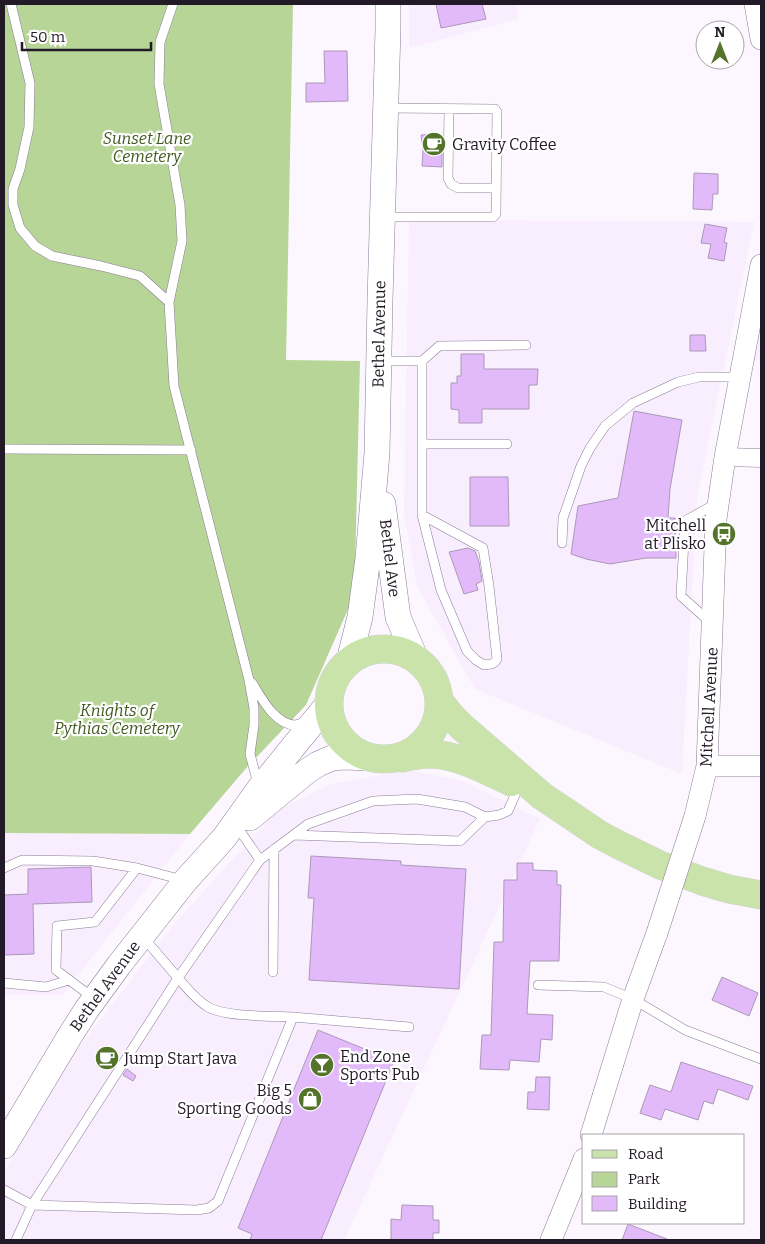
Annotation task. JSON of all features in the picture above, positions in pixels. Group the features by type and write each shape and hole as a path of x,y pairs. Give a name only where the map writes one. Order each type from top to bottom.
{"main road":[{"name":"Bethel Avenue","path":"348,661 360,617 368,558 377,453 388,4"},
{"name":"Bethel Ave","path":"377,453 398,617 416,659"},
{"path":"384,758 409,754 420,747 429,737 435,726 440,702 438,689 426,667 403,652 389,649 361,654 348,661 334,680 321,713 330,719 336,732 345,744 357,753 384,758 428,754 444,755 474,764 530,791 600,835 660,865 702,881 729,889 761,895"},
{"path":"440,702 457,722 530,791"},
{"name":"Bethel Avenue","path":"231,833 260,789 321,713"},
{"name":"Bethel Avenue","path":"4,1146 94,999 186,880 231,833 294,781 318,764 332,758 384,758"}],"street":[{"path":"755,4 761,39"},
{"name":"Mitchell Avenue","path":"591,1134 633,999 695,816 708,766 716,519 739,378 759,289 761,264"},
{"path":"725,457 761,458"},
{"path":"708,766 761,766"},
{"path":"551,1240 582,1163"}],"lane":[{"path":"11,4 30,83 29,127 20,169 13,189 13,205 20,228 35,246 52,256 140,276 169,302"},
{"path":"173,4 160,42 159,84 180,205 182,242 169,302 174,386 249,680 254,708 250,754 260,789"},
{"path":"382,217 493,217 496,214 497,112 495,110 385,108"},
{"path":"449,109 448,178 451,184 458,188 496,188"},
{"path":"378,361 422,361 439,346 526,345"},
{"path":"422,361 422,515 441,590 467,651 484,665 492,664 497,659 483,548 422,515"},
{"path":"562,543 563,518 581,466 590,448 605,426 633,403 678,382 699,378 739,378"},
{"path":"422,444 507,444"},
{"path":"4,449 191,450"},
{"path":"713,625 681,596 685,521 718,503"},
{"path":"249,680 275,716 283,722 294,725 321,713"},
{"path":"16,1240 32,1205 178,978 260,860 308,824 373,800 417,799 465,807 485,817 499,816 508,811 530,791"},
{"path":"294,835 460,841 485,817"},
{"path":"231,833 260,860"},
{"path":"273,972 274,849"},
{"path":"4,868 22,860 92,860 137,868 186,880"},
{"path":"94,999 56,970 57,926 95,922 137,868"},
{"path":"142,935 198,1000 210,1008 227,1014 293,1017 409,1027"},
{"path":"4,982 46,987 69,980"},
{"path":"538,984 604,987 633,999 685,1030 761,1059"},
{"path":"4,1190 32,1205 188,1210 209,1208 218,1202 293,1017"}],"shaded area":[{"path":"409,4 517,4 518,19 409,48"},
{"path":"409,220 754,222 697,497 682,774 475,689 417,586 404,514"},
{"path":"761,265 761,360 743,360"},
{"path":"410,770 466,782 540,819 344,1240 4,1240 4,1172 69,1061 174,924 277,811 330,784"},
{"path":"4,833 190,834 62,995 4,995"}],"green space":[{"name":"Sunset Lane Cemetery","path":"4,4 293,4 286,360 360,361 355,569 349,607 306,705 248,766 190,834 4,833"}],"building":[{"path":"436,4 482,4 486,19 441,28"},
{"path":"324,51 347,51 348,101 306,102 306,83 325,83"},
{"name":"Gravity Coffee","path":"439,134 440,138 442,138 442,167 422,166 423,150 421,135"},
{"path":"694,173 718,174 718,194 713,194 712,210 693,209"},
{"path":"705,224 727,228 724,242 727,243 724,261 708,258 711,244 701,243"},
{"path":"690,335 705,335 706,351 690,351"},
{"path":"461,354 484,354 484,369 538,369 537,385 529,385 529,409 482,409 482,423 459,423 459,410 451,409 451,383 457,383 457,376 461,376"},
{"path":"634,411 682,420 670,489 668,518 675,518 676,558 646,558 610,564 571,554 578,506 618,498"},
{"path":"470,477 508,477 509,526 470,526"},
{"path":"468,548 475,551 482,581 476,584 478,590 464,594 449,552"},
{"path":"311,856 401,861 401,865 466,869 459,989 309,980 314,898 308,898"},
{"path":"517,863 533,863 533,870 557,871 557,885 561,885 559,961 530,961 527,1014 553,1015 552,1040 541,1039 539,1062 510,1060 509,1070 480,1069 482,1035 491,1035 494,942 503,942 504,880 517,880"},
{"path":"91,867 92,902 33,904 34,954 4,955 4,895 28,894 28,869"},
{"path":"722,977 758,993 749,1016 712,1000"},
{"path":"318,1030 394,1061 321,1240 250,1240 252,1234 238,1228"},
{"name":"Jump Start Java","path":"106,1049 118,1060 112,1069 99,1062"},
{"path":"681,1062 753,1086 748,1100 718,1089 713,1104 704,1101 698,1120 665,1109 661,1120 640,1113 650,1085 671,1092"},
{"path":"127,1069 136,1076 133,1081 123,1075"},
{"path":"536,1077 550,1077 549,1110 527,1109 528,1092 535,1092"},
{"path":"402,1205 433,1206 433,1220 439,1220 439,1233 433,1233 433,1240 391,1240 391,1219 401,1220"},
{"path":"628,1224 667,1239 667,1240 622,1240"}],"place":[{"name":"Gravity Coffee","path":"434,144"},
{"name":"Mitchell at Plisko","path":"724,534"},
{"name":"Jump Start Java","path":"107,1058"},
{"name":"End Zone Sports Pub","path":"322,1065"},
{"name":"Big 5 Sporting Goods","path":"310,1099"}],"park label":[{"name":"Knights of Pythias Cemetery","path":"117,719"}]}
